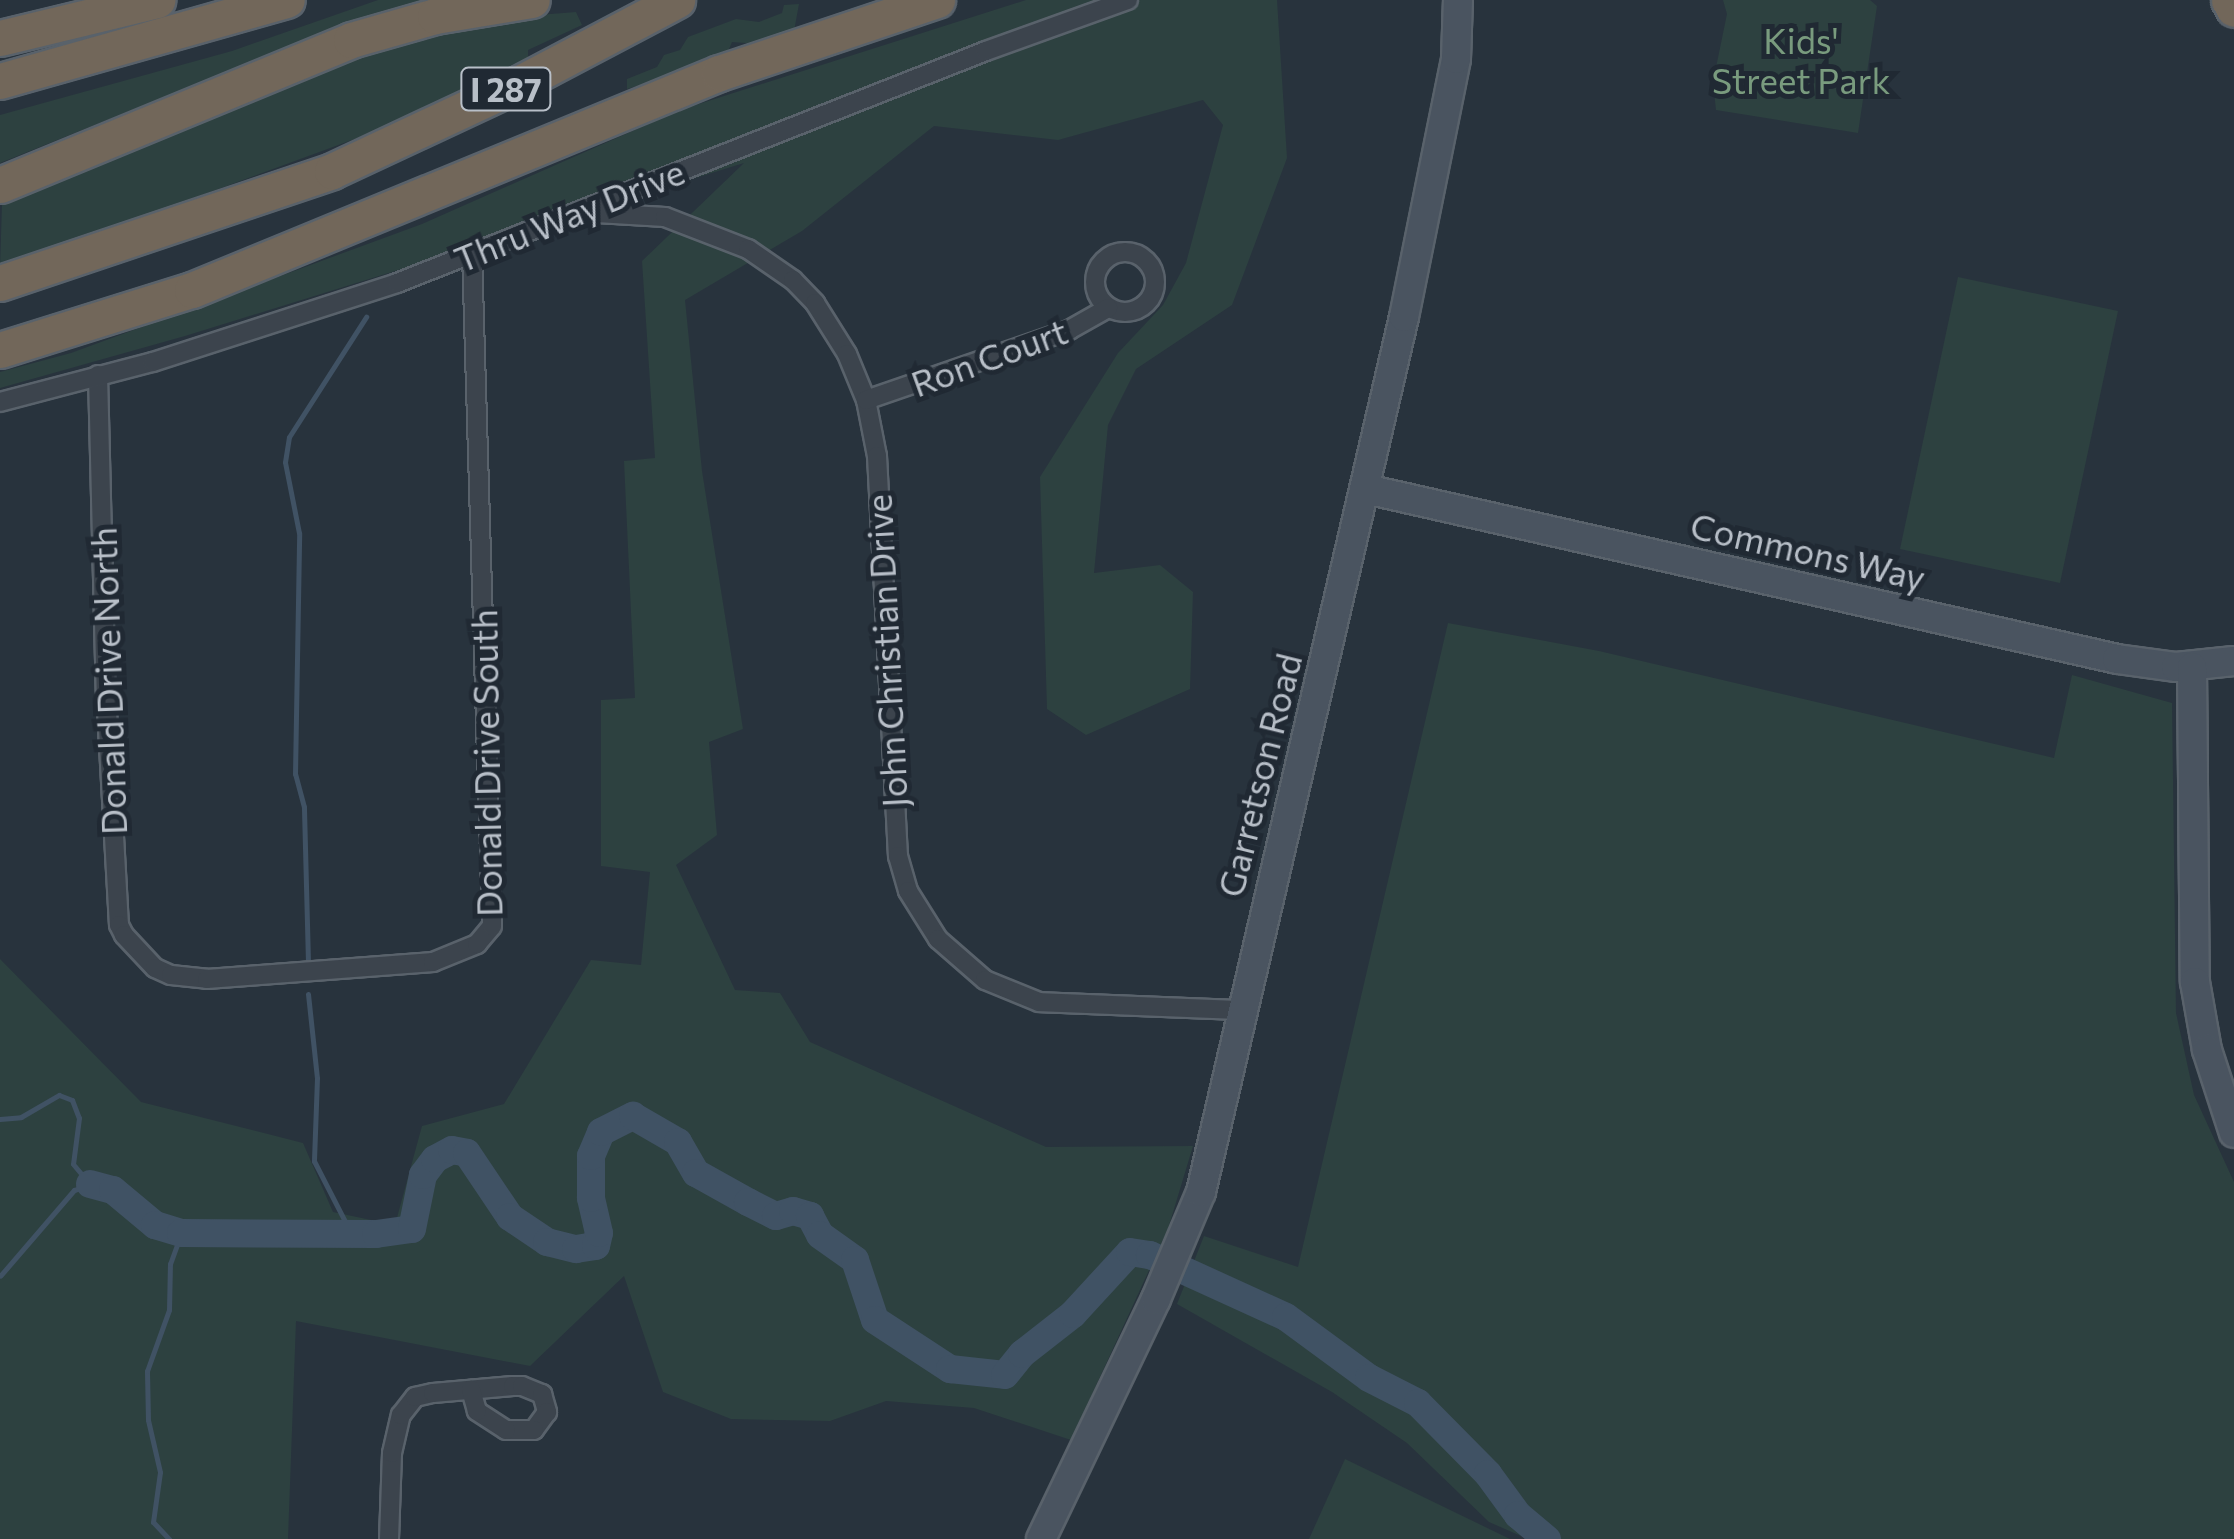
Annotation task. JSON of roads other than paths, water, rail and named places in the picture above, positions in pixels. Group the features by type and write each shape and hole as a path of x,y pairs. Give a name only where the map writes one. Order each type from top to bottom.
{"highway":[{"path":"0,38 157,0"},
{"path":"0,81 287,0"},
{"path":"0,185 338,45 435,16 532,0"},
{"name":"I 287","path":"0,283 332,171 518,84 677,0"},
{"path":"0,350 192,290 719,73 937,0"},
{"path":"2230,0 2234,9"},
{"name":"I 287","path":"0,308 229,224 310,190 332,171"}],"street":[{"name":"Thru Way Drive","path":"0,402 98,376 382,288 1128,0"},
{"name":"Garretson Road","path":"1041,1539 1156,1299 1201,1192 1366,489 1453,73 1458,0"},
{"name":"John Christian Drive","path":"580,212 665,217 721,235 793,280 832,328 866,400 878,472 892,806 898,856 920,914 963,964 1013,994 1040,1002 1242,1010"},
{"name":"Donald Drive South","path":"160,970 207,979 393,968 433,962 476,944 492,926 472,254"},
{"name":"Ron Court","path":"866,400 1069,330 1108,308"},
{"name":"Donald Drive North","path":"98,376 106,692 119,925 135,949 160,970"},
{"name":"Commons Way","path":"1366,489 2117,659 2192,667 2234,661"},
{"path":"2192,667 2194,982 2207,1050 2234,1133"},
{"path":"389,1539 391,1465 401,1415 422,1394 470,1390"}],"waterway":[{"path":"308,962 304,807 295,774 299,533 285,462 289,437 366,317"},
{"path":"308,994 317,1078 314,1161 351,1233"},
{"path":"0,1119 21,1117 59,1095 72,1100 79,1118 73,1164 90,1184 74,1190 0,1276"},
{"path":"90,1184 113,1190 155,1225 181,1233 376,1234 412,1229 423,1175 435,1159 452,1150 467,1153 510,1217 547,1242 576,1249 596,1246 599,1233 591,1198 591,1156 601,1132 633,1116 678,1142 696,1173 776,1216 793,1211 810,1216 820,1235 855,1260 875,1320 950,1369 1005,1375 1022,1354 1073,1314 1130,1252 1150,1255 1286,1317 1369,1378 1418,1403 1488,1474 1518,1515 1547,1539"},
{"path":"169,1539 153,1522 160,1472 148,1420 147,1371 169,1310 170,1264 181,1233"}],"park label":[{"name":"Kids' Street Park","path":"1801,60"}]}
